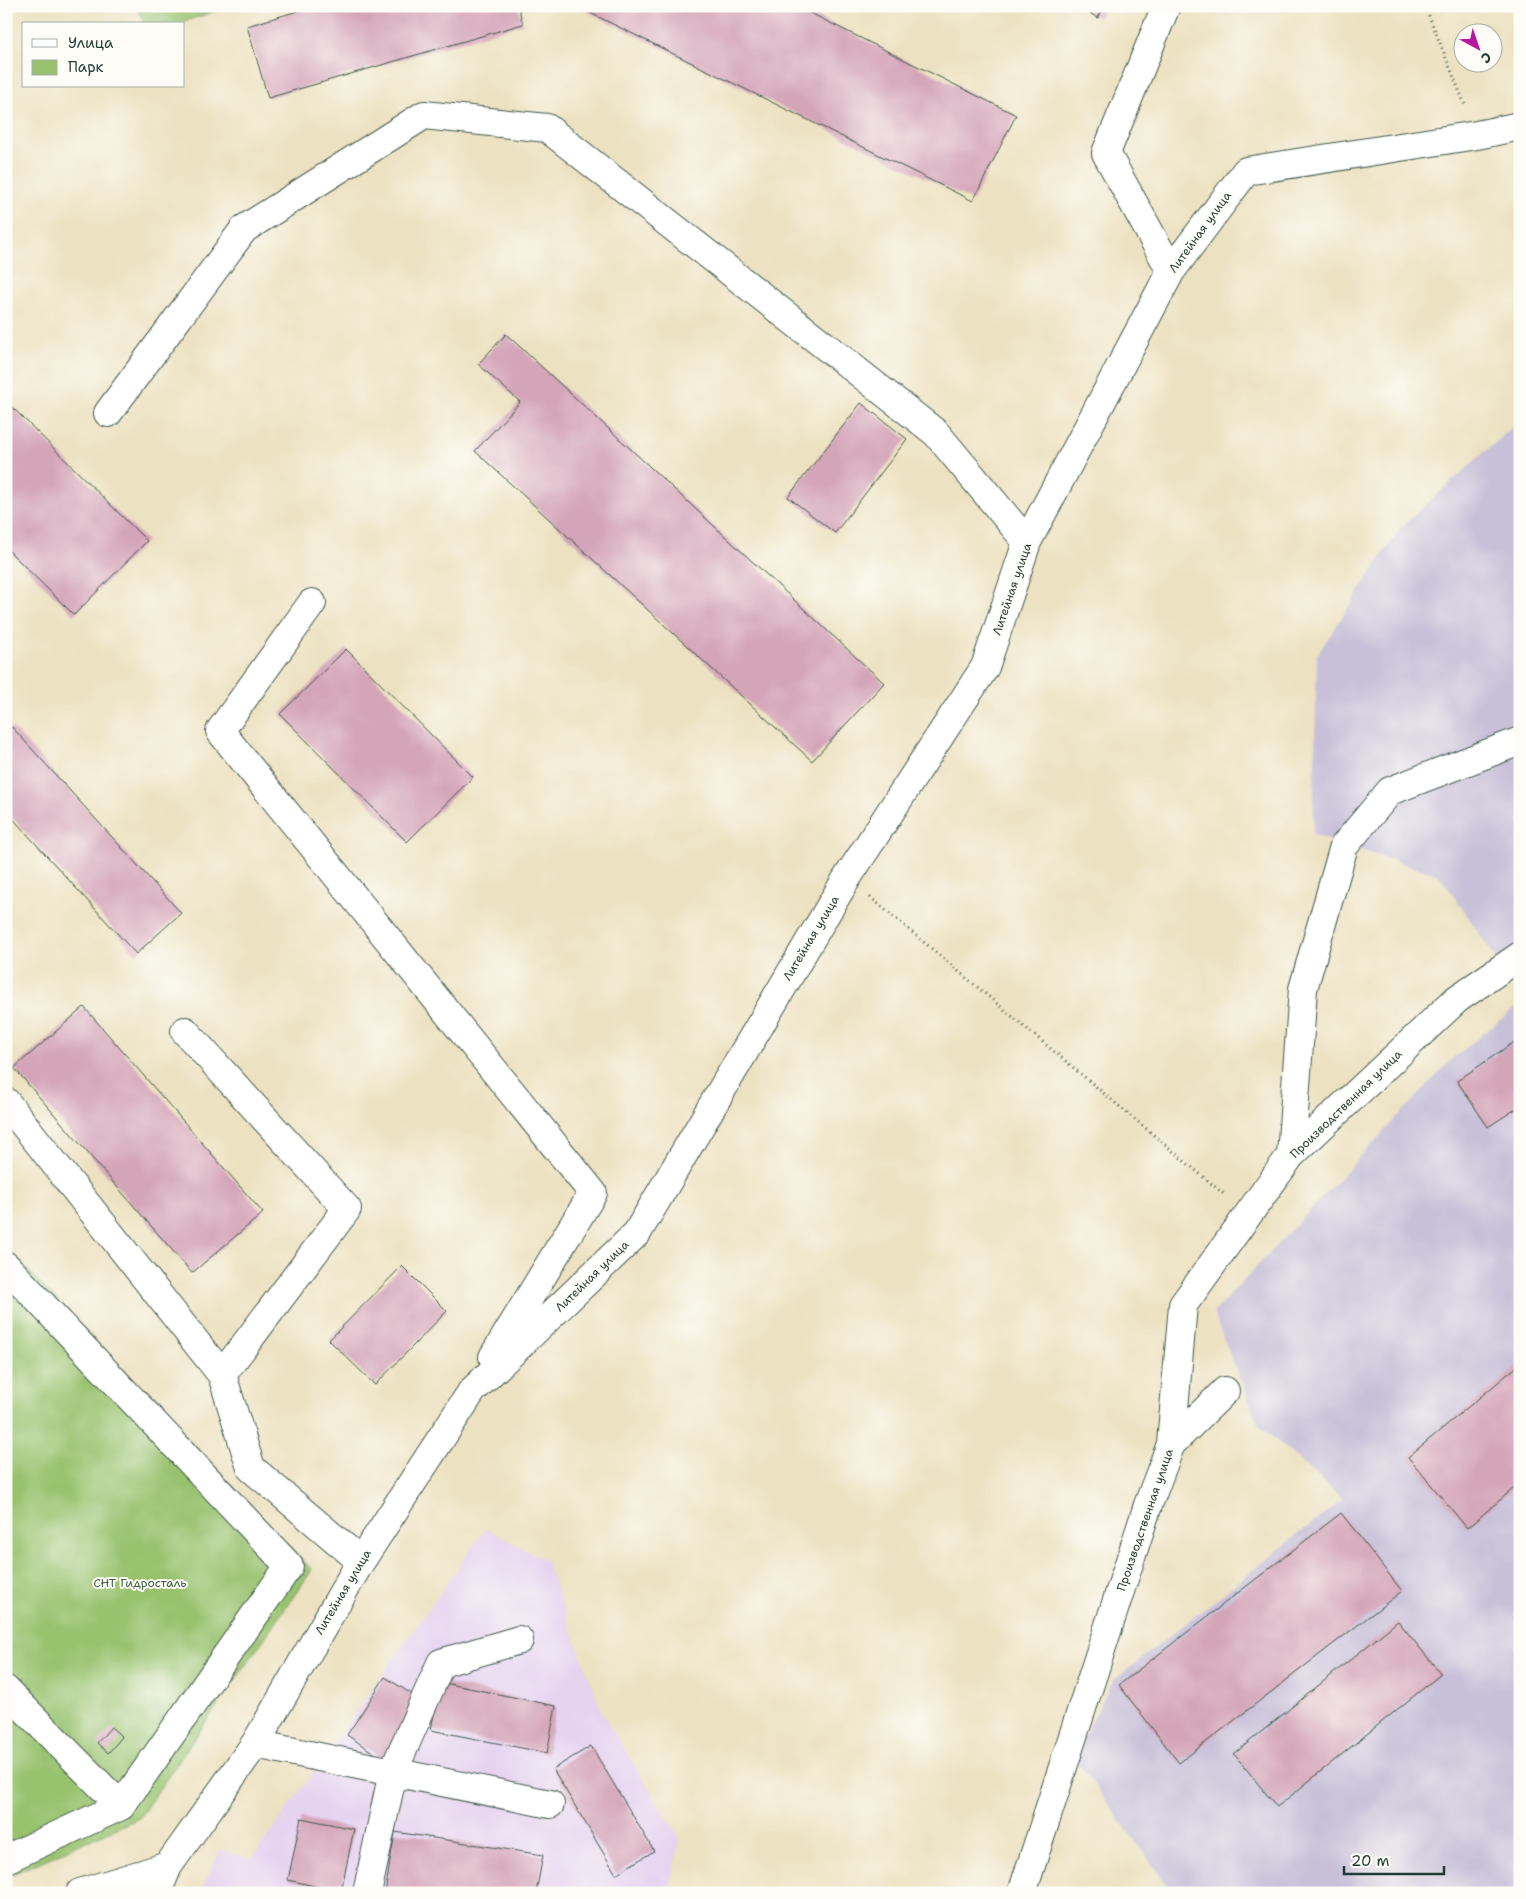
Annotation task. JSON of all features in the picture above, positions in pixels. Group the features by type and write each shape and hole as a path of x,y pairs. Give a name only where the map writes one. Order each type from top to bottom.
{"street":[{"path":"1166,6 1106,153 1171,271"},
{"path":"108,413 244,229 424,115 546,128 936,433 1027,542"},
{"name":"Литейная улица","path":"157,1893 168,1866 255,1744 361,1561 472,1391 637,1233 847,878 985,668 1027,542 1171,271 1246,171 1477,136 1520,126"},
{"path":"312,604 220,731 593,1193 472,1391"},
{"path":"1291,1155 1304,989 1344,846 1390,792 1520,741"},
{"name":"Производственная улица","path":"1022,1893 1148,1505 1171,1444 1182,1306 1291,1155 1457,999 1520,956"},
{"path":"185,1031 347,1209 222,1375"},
{"path":"6,1102 222,1375 251,1468 361,1561"},
{"path":"6,1266 290,1566 121,1806 6,1859"},
{"path":"1171,1444 1225,1391"},
{"path":"367,1893 392,1772 441,1663 519,1640"},
{"path":"6,1690 121,1806"},
{"path":"255,1744 550,1804"},
{"path":"80,1893 168,1866"}],"path":[{"path":"1425,6 1477,136"},
{"path":"847,878 1249,1215"}],"shaded area":[{"path":"1520,416 1520,993 1439,875 1313,835 1317,655 1402,526 1516,424"},
{"path":"1520,1004 1520,1893 1173,1893 1073,1756 1113,1681 1343,1499 1259,1425 1213,1313 1452,1059"},
{"path":"486,1528 546,1561 603,1715 680,1839 669,1893 200,1893 220,1850 252,1859"}],"green space":[{"path":"136,6 232,6 182,22 144,22"},
{"name":"СНТ Гидросталь","path":"6,1247 312,1570 139,1818 6,1877"}],"building":[{"path":"315,6 518,6 523,24 268,98 247,26"},
{"path":"576,6 796,6 1016,115 973,201"},
{"path":"1077,6 1105,6 1098,18"},
{"path":"506,334 884,683 812,761 475,451 520,402 478,364"},
{"path":"6,401 147,541 74,615 6,548"},
{"path":"861,403 907,439 835,533 788,497"},
{"path":"346,649 473,777 407,842 280,714"},
{"path":"12,727 181,913 136,954 6,811 6,732"},
{"path":"84,1007 263,1213 192,1273 14,1068"},
{"path":"1520,1038 1520,1106 1488,1127 1457,1081"},
{"path":"402,1266 447,1311 375,1385 329,1340"},
{"path":"1520,1364 1520,1483 1467,1528 1408,1457"},
{"path":"1341,1513 1402,1591 1179,1763 1119,1685"},
{"path":"1398,1621 1441,1674 1277,1807 1234,1754"},
{"path":"385,1677 421,1700 383,1759 347,1735"},
{"path":"440,1682 556,1706 547,1753 431,1730"},
{"path":"111,1727 122,1737 108,1753 97,1743"},
{"path":"591,1746 654,1851 616,1874 553,1769"},
{"path":"301,1818 354,1829 341,1892 288,1880"},
{"path":"395,1832 543,1855 536,1893 385,1893"}]}
